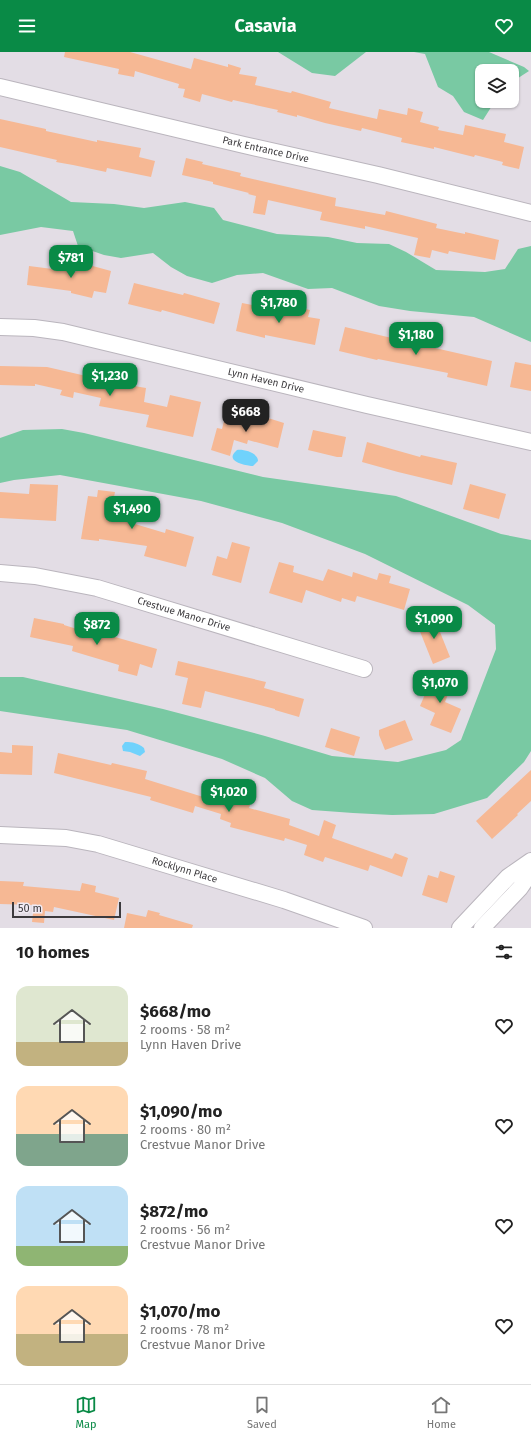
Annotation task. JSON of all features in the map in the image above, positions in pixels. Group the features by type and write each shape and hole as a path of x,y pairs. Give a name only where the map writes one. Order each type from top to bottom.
{"street":[{"name":"Park Entrance Drive","path":"0,87 378,175 531,213"},
{"name":"Lynn Haven Drive","path":"0,327 34,328 63,332 367,405 531,442"},
{"name":"Crestvue Manor Drive","path":"0,573 35,576 97,588 364,669"},
{"name":"Rocklynn Place","path":"0,835 66,838 98,844 284,900 364,928"},
{"path":"460,928 508,877 531,861"},
{"path":"482,928 520,888 531,872"},
{"path":"487,899 498,911"}],"green space":[{"path":"278,52 366,52 335,76 312,73"},
{"path":"414,52 489,52 517,64 475,64 475,108 491,108 483,120 464,112 453,96 438,87 425,54"},
{"path":"519,65 529,71 519,77"},
{"path":"0,166 20,172 71,202 114,204 144,208 185,202 214,208 223,220 277,234 328,237 357,243 389,244 406,252 436,270 485,272 505,269 518,249 531,246 531,342 474,317 410,311 379,306 332,288 308,289 263,273 237,275 212,283 187,276 171,267 153,253 121,258 104,255 78,246 73,231 41,227 0,235"},
{"path":"62,429 84,433 263,477 396,496 501,534 531,540 531,751 524,762 487,798 434,814 392,815 312,810 292,801 265,778 222,759 127,730 0,711 0,677 23,677 163,709 265,736 332,756 398,762 446,750 461,740 496,649 495,625 468,605 365,554 282,523 201,501 60,475 0,483 0,438 23,430"}],"water":[{"path":"237,450 250,452 256,456 258,461 253,466 236,462 233,457"},
{"path":"125,742 140,745 144,748 145,752 140,756 123,751 122,746"}],"building":[{"path":"65,52 130,52 191,69 194,58 228,67 228,64 241,68 239,74 257,77 255,85 291,93 292,91 331,102 329,108 377,119 379,109 407,115 408,108 423,112 420,122 439,127 438,130 463,135 465,125 506,134 504,142 524,147 519,169 502,165 503,162 475,155 474,157 434,147 434,149 401,142 402,138 362,128 361,131 297,115 297,117 277,112 278,110 233,100 232,102 202,94 200,102 183,97 185,89 178,88 179,84 135,71 134,77 118,74 119,69 64,57"},
{"path":"0,119 97,142 97,140 141,148 139,157 155,161 151,177 107,168 106,172 56,162 57,160 0,147"},
{"path":"186,158 203,162 202,164 241,173 240,176 336,198 335,206 385,215 386,211 437,224 436,228 465,234 465,232 499,240 495,260 449,251 448,254 432,250 430,258 414,255 418,238 365,226 365,229 320,220 322,212 268,200 265,215 253,213 256,196 213,184 213,182 182,175"},
{"path":"78,262 111,271 106,293 94,291 92,298 71,293 71,291 27,285 29,266 76,272"},
{"path":"134,283 183,295 184,293 220,303 214,324 162,310 161,312 128,304"},
{"path":"242,303 290,312 291,306 310,310 308,317 320,319 315,345 265,335 265,338 236,331"},
{"path":"345,327 396,339 435,346 435,348 492,361 487,386 447,377 448,373 377,360 339,351"},
{"path":"515,362 531,365 531,391 510,387"},
{"path":"0,366 47,367 95,378 94,383 117,387 117,383 146,388 144,402 167,407 170,395 201,402 193,437 146,427 149,415 99,406 101,398 74,392 73,398 60,395 62,390 35,384 35,386 0,385"},
{"path":"226,413 266,424 268,418 284,423 278,448 248,440 247,444 234,440 230,456 211,450 217,428 222,429"},
{"path":"313,430 346,437 342,457 308,450"},
{"path":"367,442 420,457 421,455 457,463 452,485 362,462"},
{"path":"30,484 58,485 56,521 0,518 0,492 29,494"},
{"path":"470,484 506,494 499,519 463,509"},
{"path":"98,490 115,492 113,502 138,506 135,524 165,533 166,529 194,537 186,567 144,556 147,546 99,539 99,541 81,539 88,496 97,497"},
{"path":"232,542 250,547 241,583 212,575 217,556 227,559"},
{"path":"279,562 294,566 293,572 323,581 328,569 352,577 353,572 377,580 379,573 391,576 389,583 410,589 404,610 357,596 355,602 342,598 341,602 306,590 302,603 269,593"},
{"path":"434,617 450,657 433,664 417,624"},
{"path":"34,618 64,624 93,634 94,631 157,649 152,668 140,664 137,676 118,671 119,665 72,651 73,646 30,637"},
{"path":"178,661 266,682 264,688 304,699 299,717 275,709 205,691 201,708 182,704 188,678 175,675"},
{"path":"435,671 447,676 443,684 451,687 445,702 461,709 451,733 430,725 435,713 420,706"},
{"path":"405,720 413,740 385,750 379,735 379,730"},
{"path":"331,728 360,737 354,756 325,747"},
{"path":"12,745 33,746 32,775 0,774 0,752 12,753"},
{"path":"58,753 111,765 112,763 147,771 145,779 213,800 215,792 251,802 249,808 290,819 289,825 319,836 324,820 336,825 332,838 392,859 395,853 408,858 402,877 370,865 368,871 325,857 323,862 304,855 307,845 285,838 284,841 230,827 231,823 220,819 221,814 195,806 193,813 150,800 151,797 54,773"},
{"path":"531,770 531,801 492,839 476,821"},
{"path":"440,871 455,876 447,903 422,895 428,875 438,878"},
{"path":"0,881 24,882 23,886 80,891 82,883 96,886 95,892 119,898 114,920 54,907 53,912 45,911 44,923 32,922 34,905 0,904"},
{"path":"148,910 160,913 159,915 193,925 192,928 124,928 127,913 146,917"}]}
